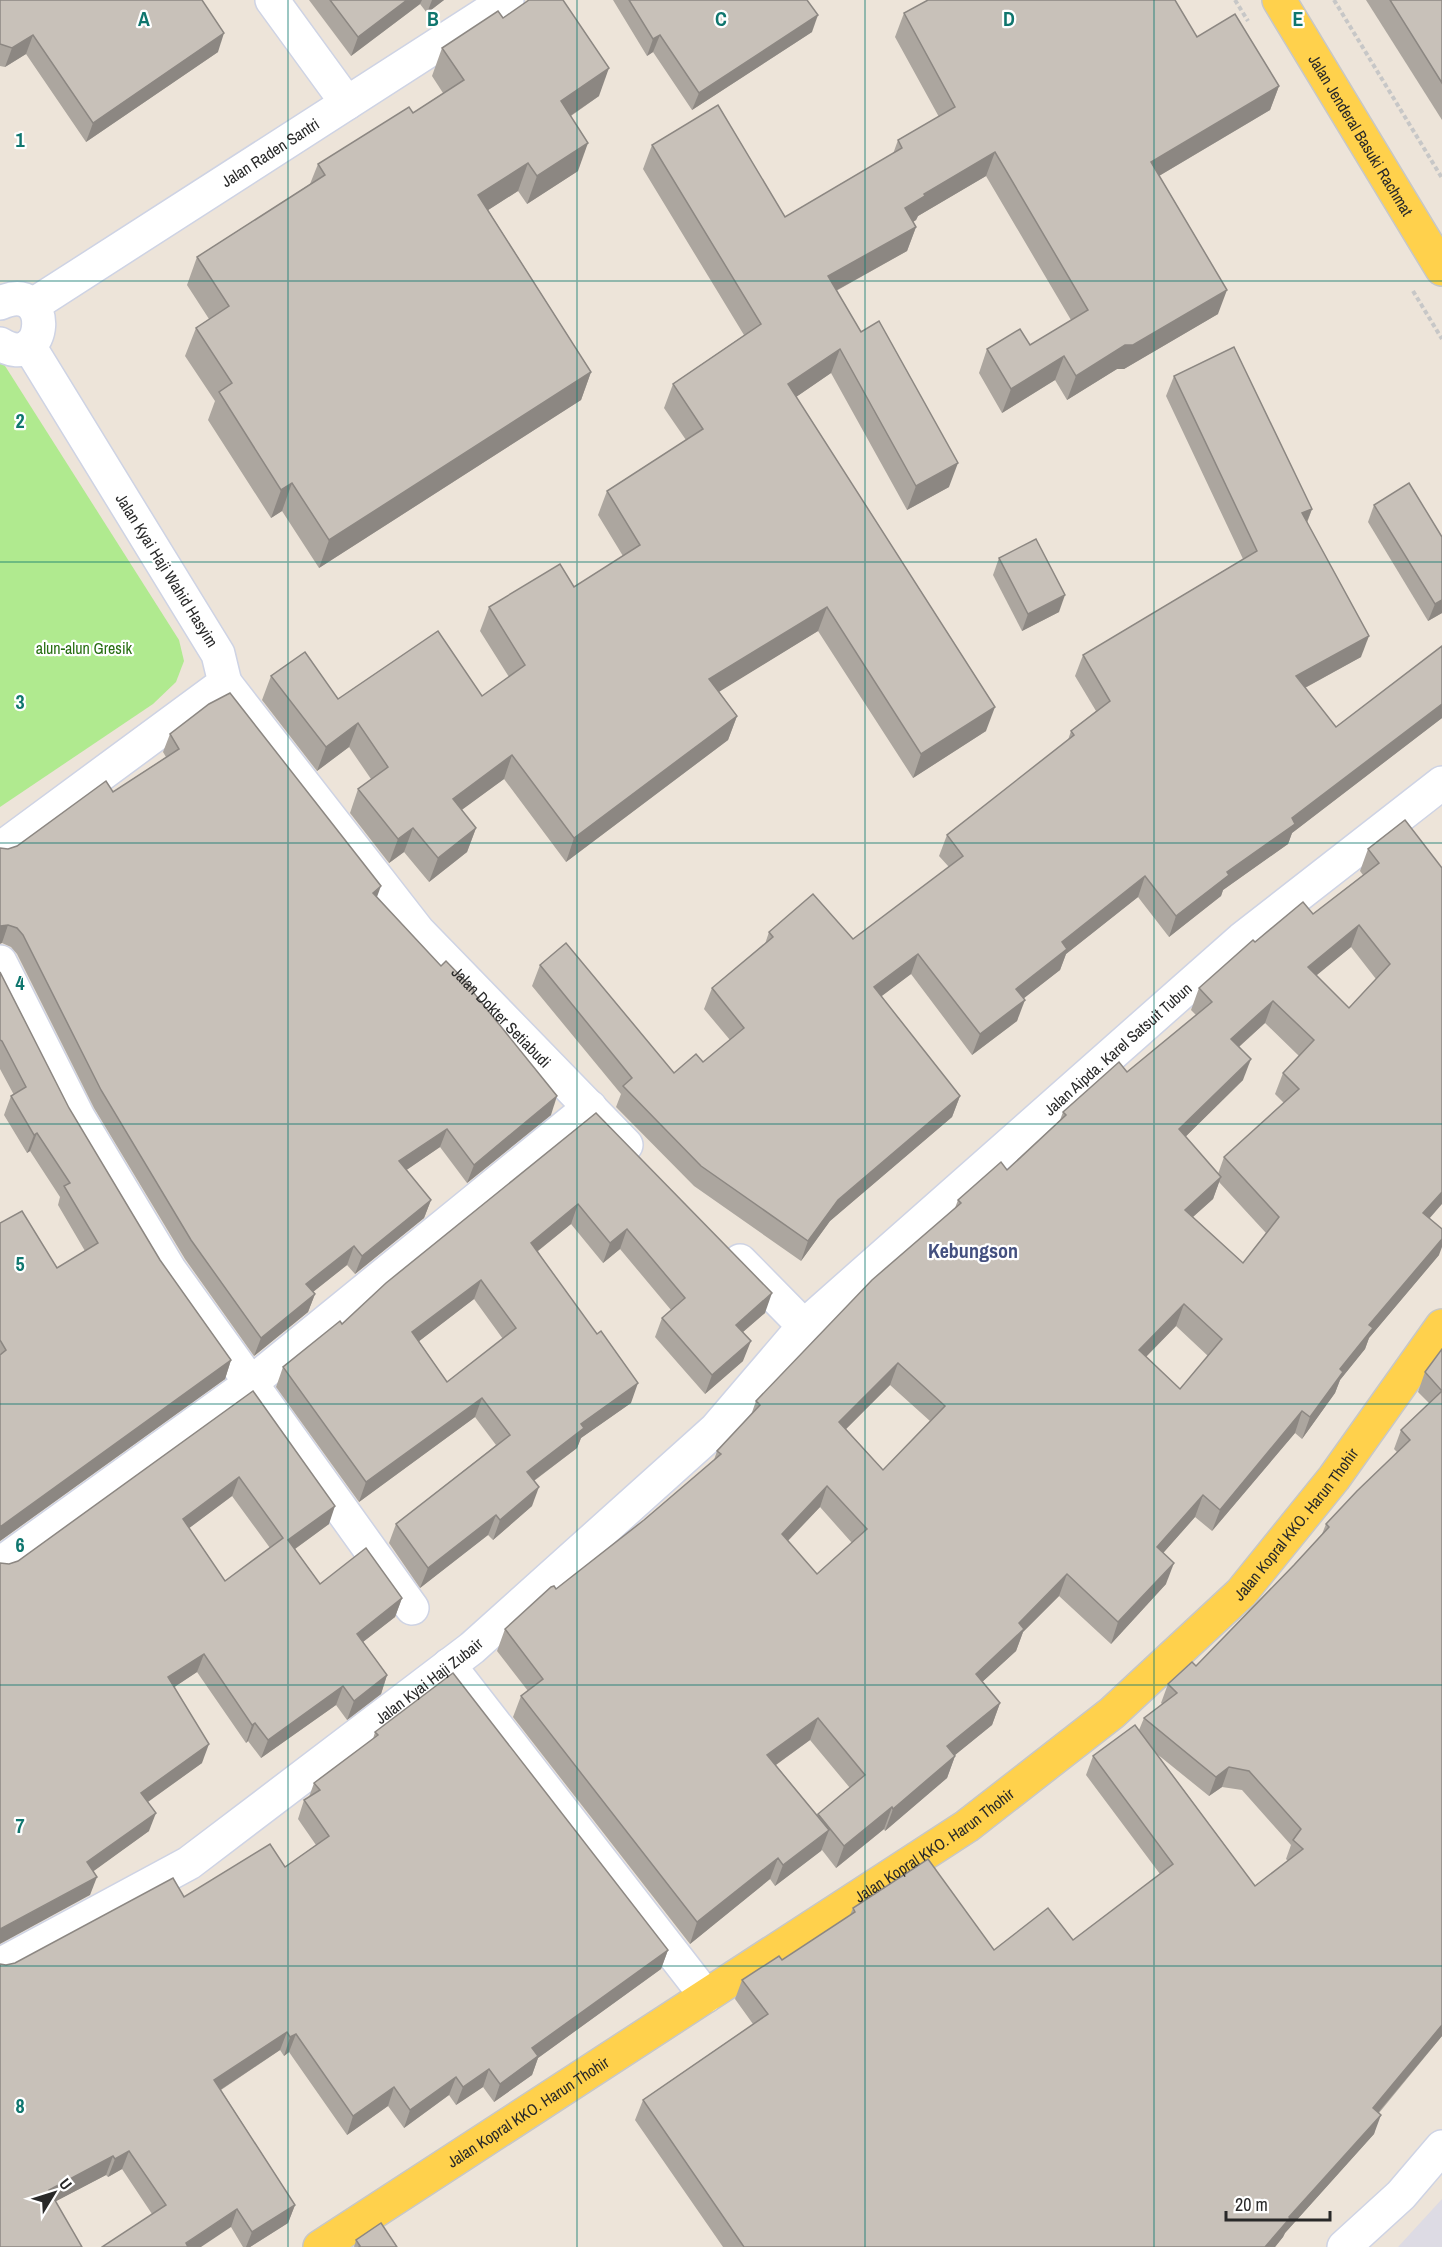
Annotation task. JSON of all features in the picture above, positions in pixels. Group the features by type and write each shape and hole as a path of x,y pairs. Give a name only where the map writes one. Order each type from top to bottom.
{"main road":[{"name":"Jalan Jenderal Basuki Rachmat","path":"1279,0 1442,269"},
{"name":"Jalan Kopral KKO. Harun Thohir","path":"320,2247 967,1826 1112,1713 1241,1593 1334,1478 1442,1326"}],"street":[{"path":"272,0 348,103"},
{"name":"Jalan Raden Santri","path":"33,305 348,103 470,10 507,0"},
{"path":"0,302 11,298 23,299 33,305 39,315 41,327 37,337 15,345"},
{"name":"Jalan Kyai Haji Wahid Hasyim","path":"15,345 218,654 225,683"},
{"path":"0,849 225,683"},
{"name":"Jalan Dokter Setiabudi","path":"225,683 418,931 647,1166"},
{"name":"Jalan Aipda. Karel Satsuit Tubun","path":"804,1326 1242,939 1442,783"},
{"path":"0,962 78,1117 169,1269 412,1608"},
{"path":"0,1564 251,1383 590,1107"},
{"path":"721,1242 804,1326"},
{"name":"Jalan Kyai Haji Zubair","path":"0,1965 189,1863 472,1648 716,1429 804,1326"},
{"path":"449,1665 706,1996"},
{"path":"1344,2247 1401,2194 1442,2147"}],"path":[{"path":"1334,0 1442,178"}],"shaded area":[{"path":"1442,2199 1442,2247 1398,2247"}],"green space":[{"name":"alun-alun Gresik","path":"0,358 179,640 184,661 176,682 153,704 0,807"}],"building":[{"path":"0,0 202,0 224,33 93,123 33,35 12,48 0,44"},
{"path":"330,0 407,0 358,37"},
{"path":"529,0 563,0 609,68 561,101 588,143 537,176 528,163 478,195 591,372 329,540 292,483 281,490 219,392 232,383 196,328 229,306 197,257 325,175 318,164 409,107 413,113 464,80 442,48 498,11 503,18"},
{"path":"629,0 807,0 818,15 699,93 660,35 653,39"},
{"path":"928,0 1175,0 1197,37 1235,14 1279,86 1151,162 1227,290 1133,345 1125,345 1076,376 1064,356 1011,389 987,349 1020,329 1030,345 1088,310 995,152 924,194 925,196 905,208 916,227 828,276 861,332 879,321 958,463 916,486 840,349 788,384 995,707 921,754 827,607 709,679 737,716 574,838 512,755 453,799 476,828 438,858 413,828 398,839 358,789 388,767 358,723 326,747 271,676 305,652 338,699 438,631 482,696 525,665 489,607 560,564 574,587 640,545 607,491 703,429 673,384 761,324 652,145 718,105 785,217 902,148 898,140 955,107 904,13"},
{"path":"1390,0 1442,0 1442,83"},
{"path":"1234,347 1312,509 1302,513 1369,636 1296,676 1336,727 1442,646 1442,704 1292,818 1295,824 1227,872 1229,875 1176,916 1145,876 1062,942 1067,949 1016,989 1025,1000 980,1034 918,954 874,987 960,1096 838,1200 808,1241 701,1166 623,1086 632,1078 540,965 566,943 674,1073 696,1054 703,1062 744,1028 712,988 773,937 769,932 813,894 853,939 963,856 947,835 1074,735 1071,731 1110,701 1083,655 1257,551 1174,376"},
{"path":"1409,483 1442,537 1442,600 1435,604 1374,505"},
{"path":"1036,539 1065,595 1028,614 999,558"},
{"path":"230,693 381,886 373,893 441,966 446,961 474,990 473,992 557,1096 474,1165 447,1129 399,1161 431,1200 362,1256 354,1246 306,1284 315,1294 261,1338 191,1240 101,1090 23,935 17,928 8,925 0,926 0,848 8,849 17,846 106,781 113,792 179,749 170,734 209,704"},
{"path":"1405,820 1442,868 1442,1192 1423,1213 1442,1229 1442,1239 1369,1325 1373,1328 1340,1369 1343,1372 1310,1417 1302,1411 1220,1510 1203,1495 1157,1547 1174,1563 1118,1622 1067,1574 1019,1623 1024,1629 976,1674 1000,1703 947,1746 955,1756 893,1809 892,1807 844,1846 818,1814 865,1775 818,1718 767,1755 829,1830 783,1865 778,1858 697,1922 521,1696 543,1679 505,1629 551,1587 554,1586 556,1589 644,1520 721,1454 717,1451 760,1405 756,1401 872,1280 961,1203 958,1200 1001,1162 1007,1170 1066,1115 1063,1112 1119,1062 1127,1072 1212,1002 1199,988 1253,940 1255,942 1303,902 1313,914 1379,863 1368,849","holes":["1359,925 1390,964 1349,1008 1308,967","1273,1001 1314,1040 1283,1073 1299,1089 1224,1157 1279,1217 1243,1263 1185,1210 1221,1177 1179,1129 1251,1059 1231,1039","1184,1304 1222,1339 1180,1389 1139,1350","898,1363 945,1406 883,1470 839,1422","827,1486 867,1529 817,1574 782,1534"]},
{"path":"0,972 69,1108 160,1260 231,1360 0,1527 0,1355 6,1350 0,1340 0,1223 22,1211 57,1268 98,1243 64,1186 70,1183 37,1133 34,1135 11,1096 26,1087 0,1040"},
{"path":"596,1113 772,1293 736,1325 751,1341 712,1375 662,1318 685,1298 627,1229 610,1243 578,1204 531,1243 597,1334 601,1331 638,1383 581,1424 584,1428 527,1472 539,1487 500,1520 496,1515 428,1568 396,1524 510,1435 482,1398 366,1482 283,1367 340,1321 342,1324 386,1283","holes":["481,1280 516,1328 447,1382 412,1332"]},
{"path":"1442,1349 1442,1391 1425,1372"},
{"path":"253,1391 335,1506 288,1540 320,1584 366,1548 402,1598 357,1634 387,1675 354,1701 343,1686 268,1740 255,1723 252,1725 204,1654 168,1677 209,1744 141,1793 156,1813 87,1862 97,1877 0,1929 0,1563 9,1564 18,1561","holes":["239,1477 283,1538 225,1581 183,1519"]},
{"path":"1442,1391 1442,2025 1373,2108 1381,2115 1265,2247 744,2247 643,2100 768,2014 742,1980 779,1956 782,1960 855,1912 853,1908 928,1859 994,1950 1048,1908 1073,1940 1173,1864 1093,1756 1135,1725 1255,1886 1303,1849 1293,1840 1301,1829 1249,1771 1229,1767 1216,1777 1144,1718 1177,1693 1168,1684 1192,1662 1196,1666 1329,1527 1326,1524 1357,1491 1410,1440 1401,1430"},
{"path":"453,1673 668,1950 532,2048 538,2056 500,2084 489,2069 463,2087 456,2077 410,2110 394,2087 353,2116 296,2034 290,2037 287,2032 214,2080 295,2205 252,2232 237,2209 186,2243 188,2247 102,2247 166,2205 129,2151 115,2159 113,2156 49,2190 82,2247 0,2247 0,1964 15,1963 173,1878 184,1897 270,1844 285,1867 329,1836 304,1800 320,1790 314,1783 378,1735 375,1732"},
{"path":"381,2223 397,2247 359,2247 356,2240"}],"district":[{"name":"Kebungson","path":"973,1250"}]}
